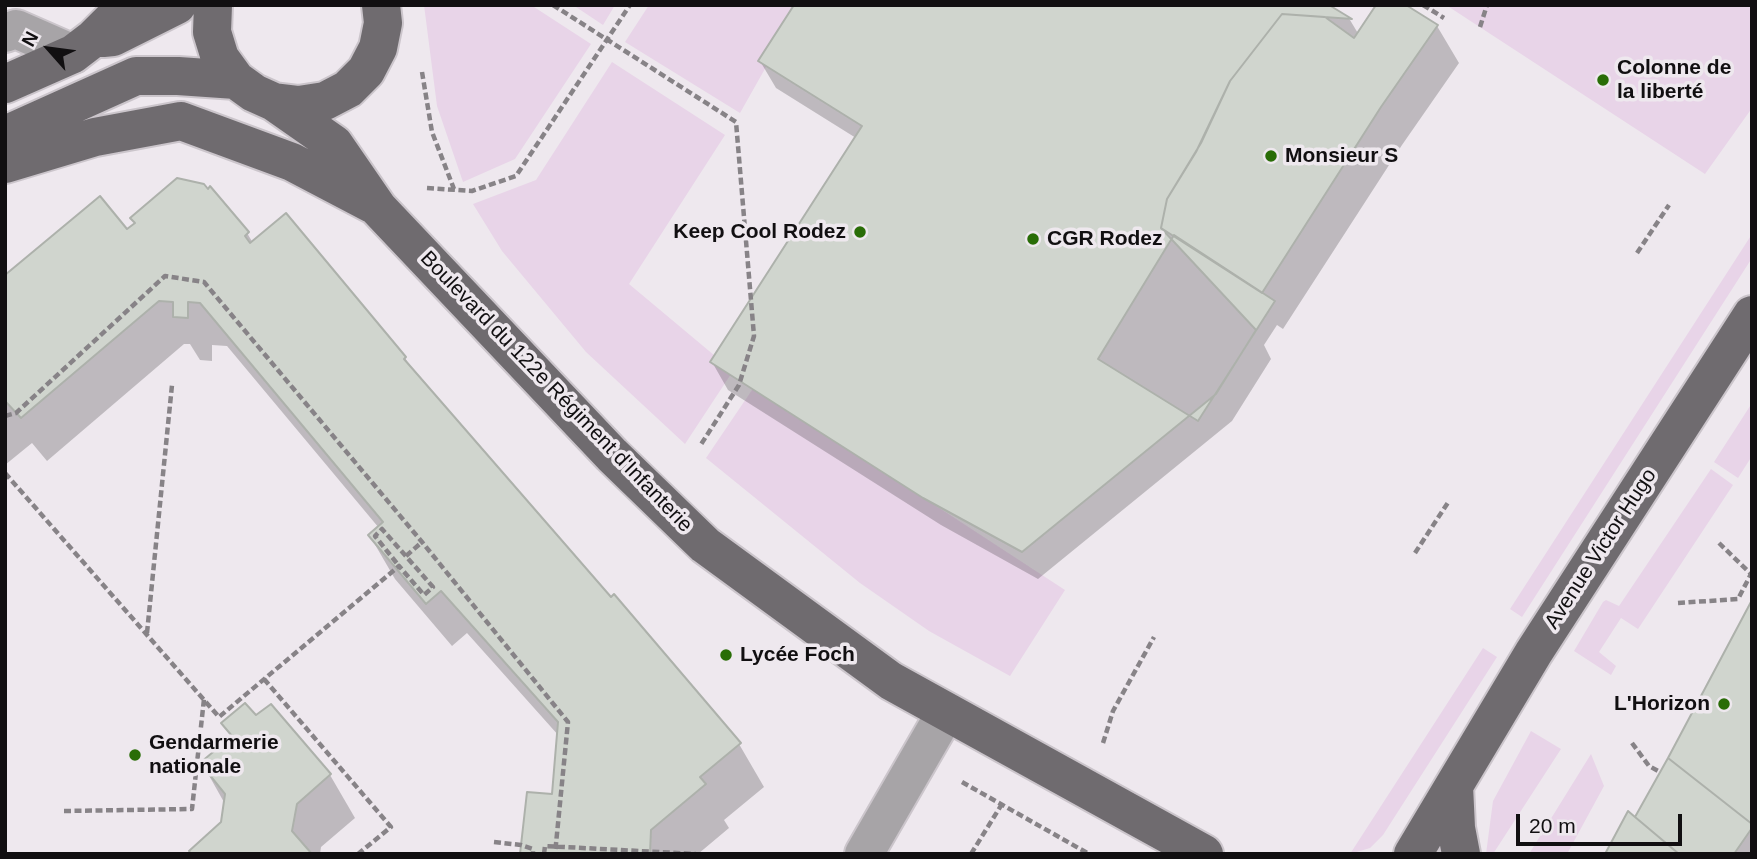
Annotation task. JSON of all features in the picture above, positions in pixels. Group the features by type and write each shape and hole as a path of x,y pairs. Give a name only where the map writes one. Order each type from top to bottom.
{"main road":[{"path":"84,46 127,5"},
{"path":"5,84 84,46 113,37 177,5"},
{"path":"213,5 212,32 220,58 236,80"},
{"path":"274,102 299,105 312,103 348,89 366,71 378,48 383,23 381,5"},
{"path":"5,135 136,76 236,80"},
{"name":"Boulevard du 122e Régiment d'Infanterie","path":"236,80 254,93 274,102 334,144 378,208 612,455 705,545 891,681 1204,854"},
{"name":"Boulevard du 122e Régiment d'Infanterie","path":"5,164 95,137 181,121 292,162 378,208"},
{"name":"Avenue Victor Hugo","path":"1413,854 1534,652 1746,336"},
{"path":"1454,786 1456,828 1461,854"}],"street":[{"path":"5,33 16,29 84,46"},
{"path":"864,854 946,712"}],"path":[{"path":"552,5 736,122 754,336 739,385 699,446"},
{"path":"414,188 472,191 516,176 630,5"},
{"path":"1423,5 1444,18"},
{"path":"1480,27 1488,5"},
{"path":"421,69 432,131 454,189"},
{"path":"1637,253 1669,205"},
{"path":"5,416 16,413 165,276 204,282 569,722 555,854"},
{"path":"147,634 172,385"},
{"path":"5,472 219,717 399,566"},
{"path":"1415,553 1449,501"},
{"path":"382,528 406,556 433,587 424,595 375,536 382,528"},
{"path":"406,556 422,542"},
{"path":"1678,603 1738,599 1751,574 1718,542"},
{"path":"1113,711 1154,637"},
{"path":"264,679 391,827 358,854"},
{"path":"64,810 192,809 204,699"},
{"path":"1632,743 1649,766 1660,772"},
{"path":"918,758 1089,854"},
{"path":"971,854 1002,804"},
{"path":"494,842 521,845 533,849 533,854"},
{"path":"544,854 545,846 696,854"}],"shaded area":[{"path":"424,5 531,5 591,44 515,159 463,182 437,106"},
{"path":"573,5 615,5 603,25"},
{"path":"649,5 801,5 740,113 625,42"},
{"path":"1446,5 1752,5 1752,108 1705,174"},
{"path":"612,62 725,135 629,284 733,371 685,444 586,352 502,251 473,204 536,180"},
{"path":"1752,234 1752,258 1522,617 1510,609"},
{"path":"754,387 1065,590 1010,676 929,631 860,583 706,458"},
{"path":"1752,403 1752,456 1738,478 1714,462"},
{"path":"1711,469 1733,485 1638,629 1621,618 1599,652 1616,666 1611,675 1574,651 1603,602 1606,600 1619,606"},
{"path":"1483,648 1497,657 1383,835 1370,848 1350,854"},
{"path":"1531,731 1561,749 1493,854 1486,854 1493,801"},
{"path":"1591,754 1604,786 1567,854 1529,854"}],"building":[{"path":"794,5 1329,5 1352,19 1282,14 1230,81 1196,152 1167,199 1161,228 1256,330 1216,394 1022,552 923,498 710,362 862,126 758,61"},
{"name":"Monsieur S","path":"1376,5 1406,5 1438,25 1381,107 1262,293 1161,228 1167,199 1201,143 1230,81 1282,14 1325,17 1354,38"},
{"path":"177,178 204,184 208,189 210,186 249,232 245,236 250,243 286,213 406,357 404,359 611,597 614,594 741,743 700,777 706,784 651,830 650,854 520,854 527,792 552,794 558,722 441,591 426,604 368,535 383,522 200,303 188,302 188,318 173,317 173,302 159,301 21,418 5,401 5,275 100,196 127,229 135,223 130,218"},
{"path":"1174,235 1275,301 1198,421 1098,359"},
{"name":"L'Horizon","path":"1752,600 1752,824 1668,758"},
{"path":"245,703 256,715 271,704 331,774 297,804 292,831 312,854 191,854 189,851 221,822 225,794 200,763 232,736 221,723"},
{"path":"1668,758 1752,824 1734,854 1679,854 1635,817"},
{"path":"1628,811 1635,817 1679,854 1605,854"}],"place":[{"name":"Colonne de la liberté","path":"1603,80"},
{"name":"Monsieur S","path":"1271,156"},
{"name":"Keep Cool Rodez","path":"860,232"},
{"name":"CGR Rodez","path":"1033,239"},
{"name":"Lycée Foch","path":"726,655"},
{"name":"L'Horizon","path":"1724,704"},
{"name":"Gendarmerie nationale","path":"135,755"}]}
